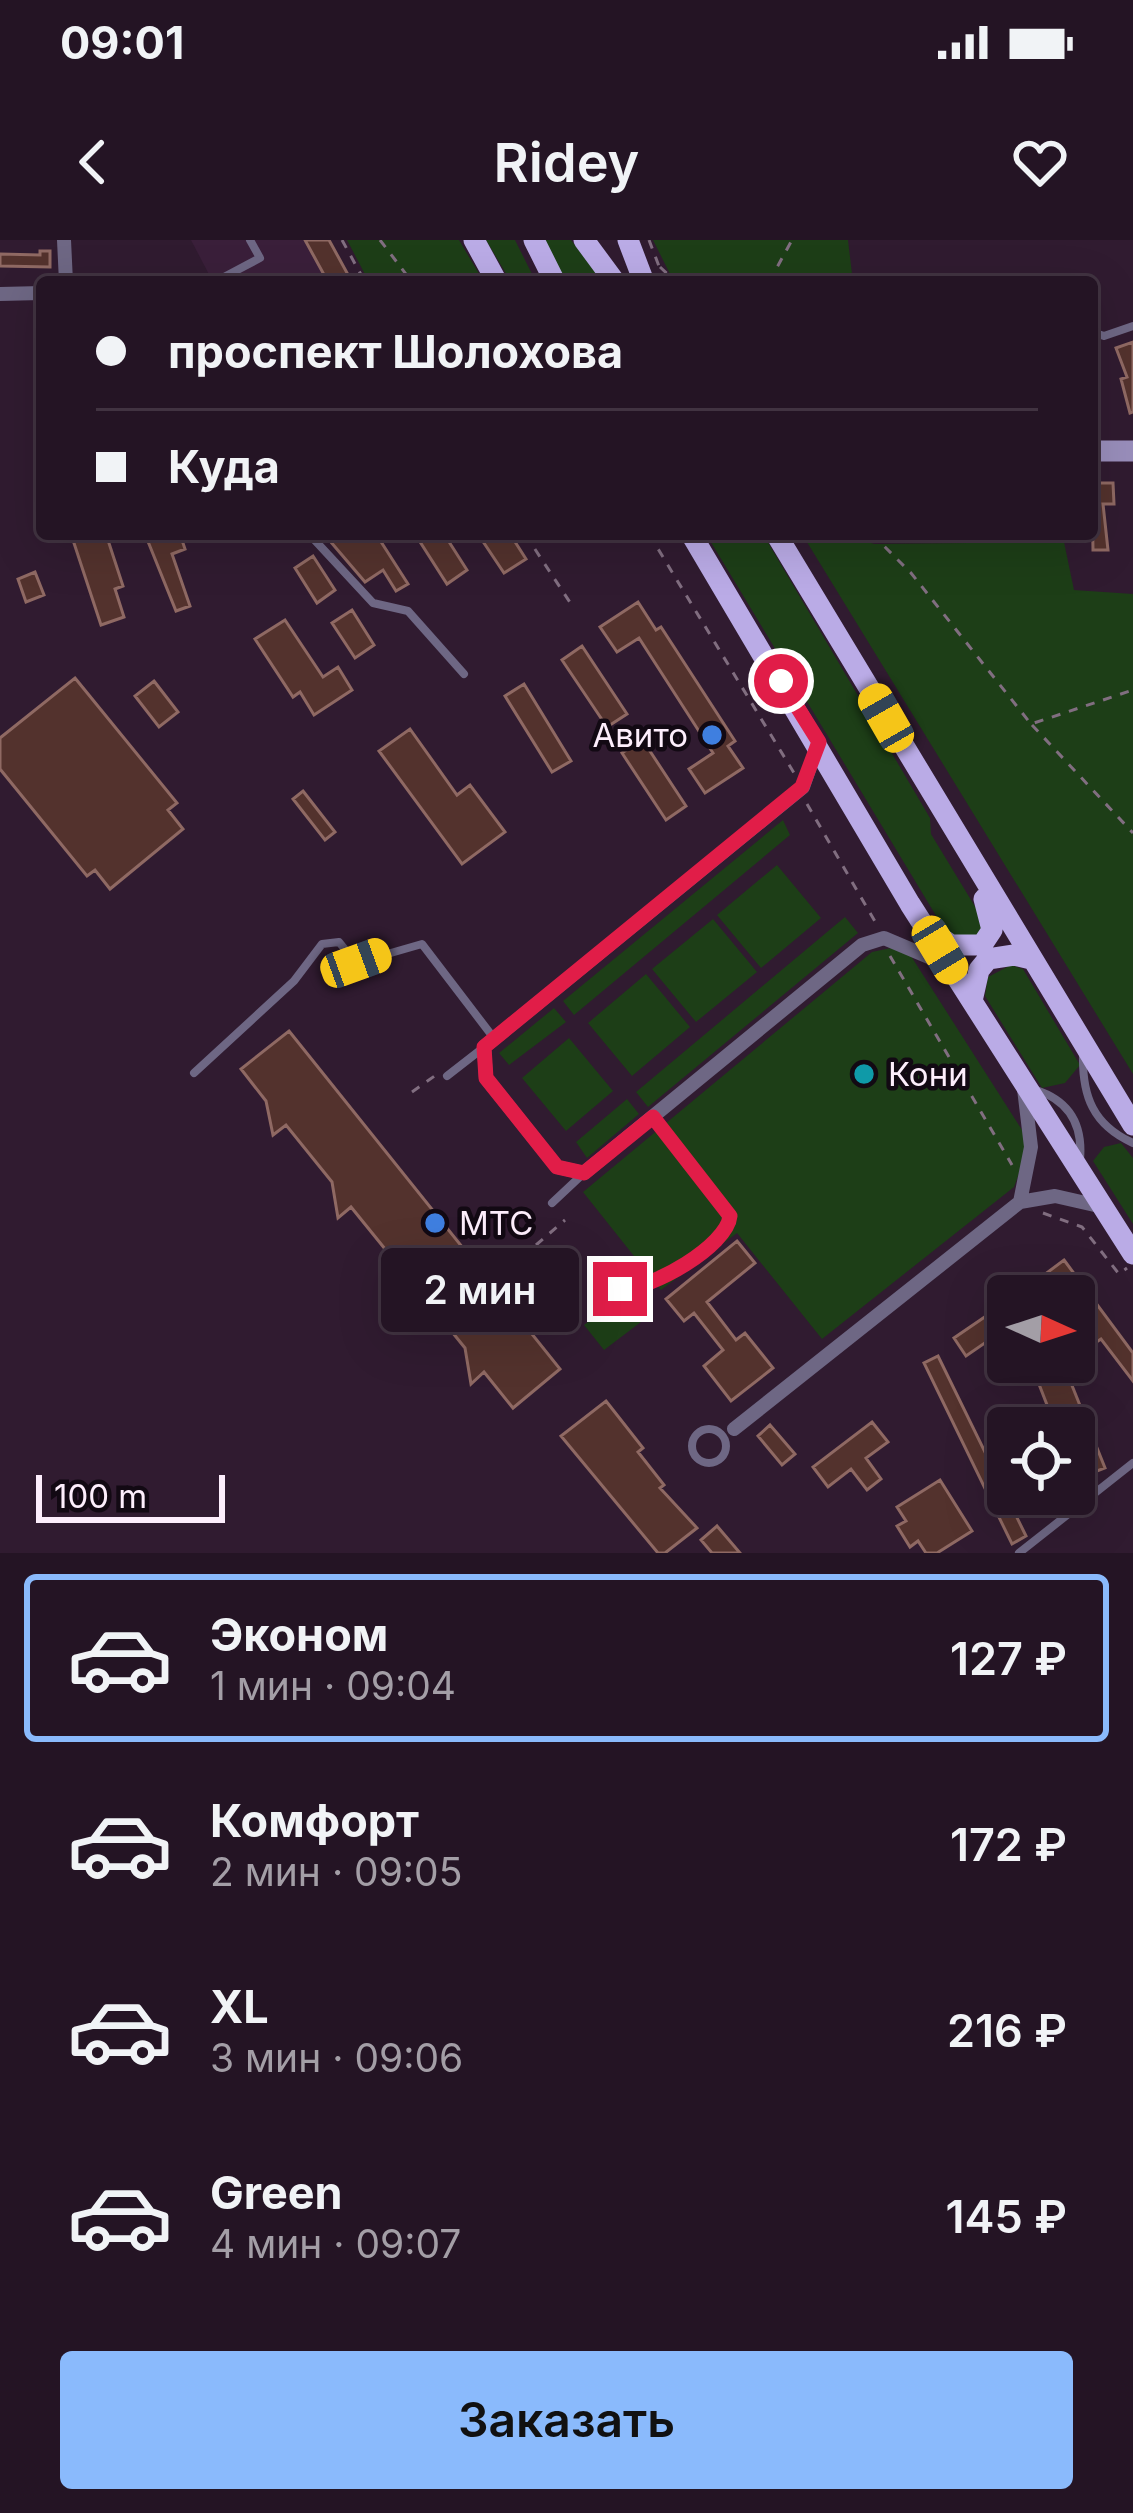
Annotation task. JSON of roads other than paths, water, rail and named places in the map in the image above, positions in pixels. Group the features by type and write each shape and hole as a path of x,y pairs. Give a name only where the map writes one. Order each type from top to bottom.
{"main road":[{"path":"473,240 494,276"},
{"path":"534,240 553,276"},
{"path":"584,240 611,276"},
{"path":"628,240 652,274"},
{"path":"695,540 926,928 1078,1175 1133,1254"},
{"path":"780,540 1133,1125"},
{"path":"926,928 951,945 969,949 982,945 992,930 991,910 970,872 969,857"},
{"path":"972,1001 979,970 988,959 1014,955 1031,959"}],"street":[{"path":"64,240 66,276"},
{"path":"0,294 36,293"},
{"path":"1098,451 1133,451"},
{"path":"819,742 802,787 489,1043 486,1078 557,1167 584,1173 862,945 880,938 931,954 953,971"},
{"path":"1023,1086 1031,1148 1026,1195"},
{"path":"729,1433 1026,1195 1068,1197 1099,1206"}],"lane":[{"path":"226,276 260,258 250,240"},
{"path":"1098,334 1133,326"},
{"path":"315,540 373,603 408,611 464,674"},
{"path":"194,1073 294,981 322,944 339,942 356,963 422,944 489,1043 444,1073"},
{"path":"1084,1042 1087,1098 1100,1123 1133,1144"},
{"path":"620,1289 641,1289 666,1279 732,1222 653,1117"},
{"path":"551,1203 584,1173"},
{"path":"701,1430 729,1433 717,1462 700,1461 693,1454 694,1436 701,1430"},
{"path":"1019,1553 1133,1462"}],"place":[{"name":"Авито","path":"712,735"},
{"name":"Кони","path":"864,1074"},
{"name":"МТС","path":"435,1223"}]}
